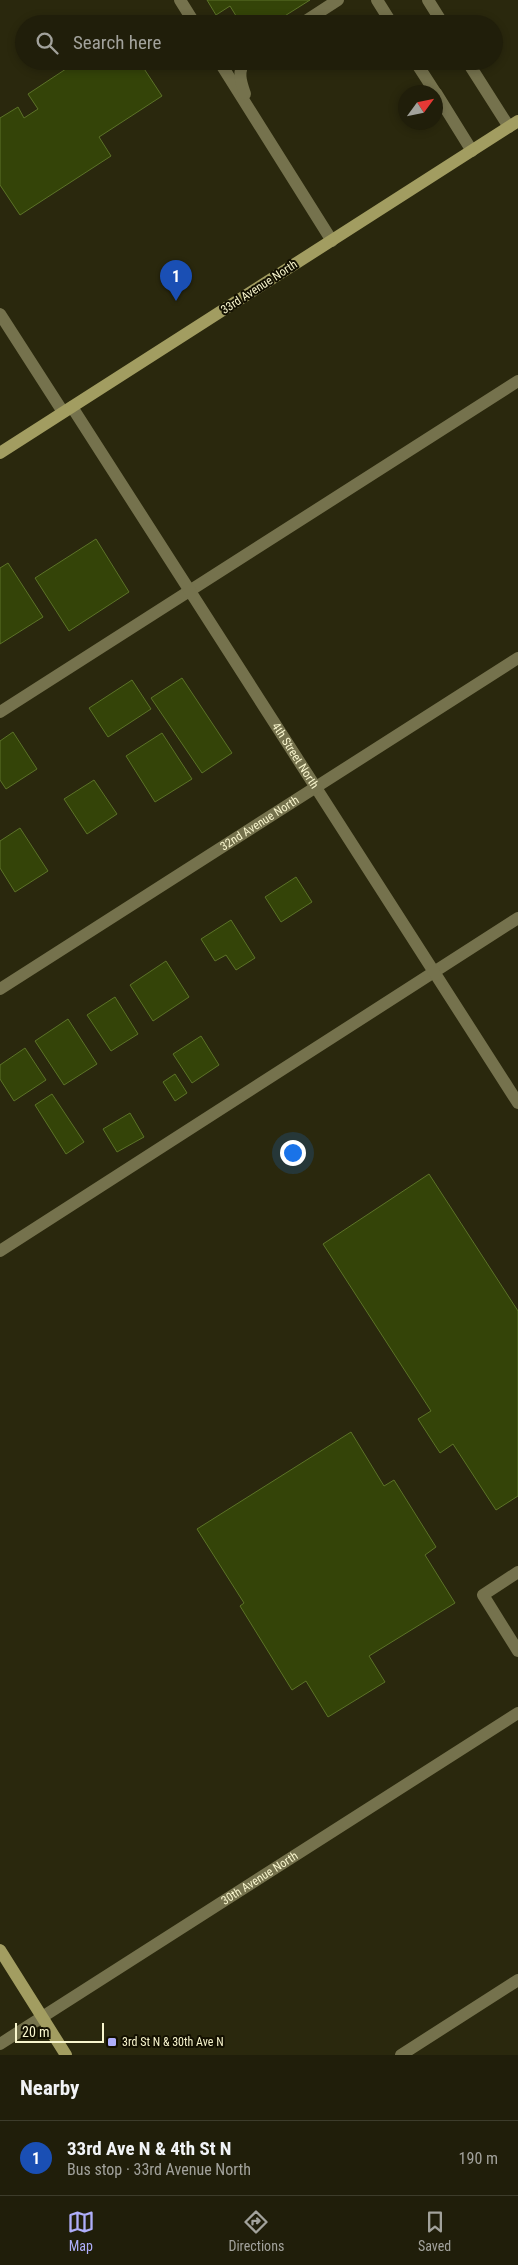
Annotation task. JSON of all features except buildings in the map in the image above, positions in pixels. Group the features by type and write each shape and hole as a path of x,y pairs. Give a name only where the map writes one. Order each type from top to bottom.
{"street":[{"path":"180,0 189,15"},
{"path":"315,15 338,0"},
{"path":"377,0 386,15"},
{"path":"428,0 437,15"},
{"path":"225,70 332,241"},
{"path":"241,70 240,76 253,114"},
{"path":"421,70 430,85"},
{"path":"474,70 514,124"},
{"path":"443,106 472,151"},
{"name":"33rd Avenue North","path":"0,452 514,124"},
{"name":"4th Street North","path":"0,314 189,589 518,1103"},
{"path":"0,712 189,589 518,381"},
{"name":"32nd Avenue North","path":"0,989 518,658"},
{"path":"0,1251 518,918"},
{"path":"518,1572 483,1595 518,1651"},
{"name":"30th Avenue North","path":"0,2044 518,1713"},
{"path":"0,1950 66,2055"},
{"path":"401,2055 518,1980"}],"place":[{"name":"33rd Ave N & 4th St N","path":"176,301"},
{"name":"3rd St N & 30th Ave N","path":"112,2042"}]}
